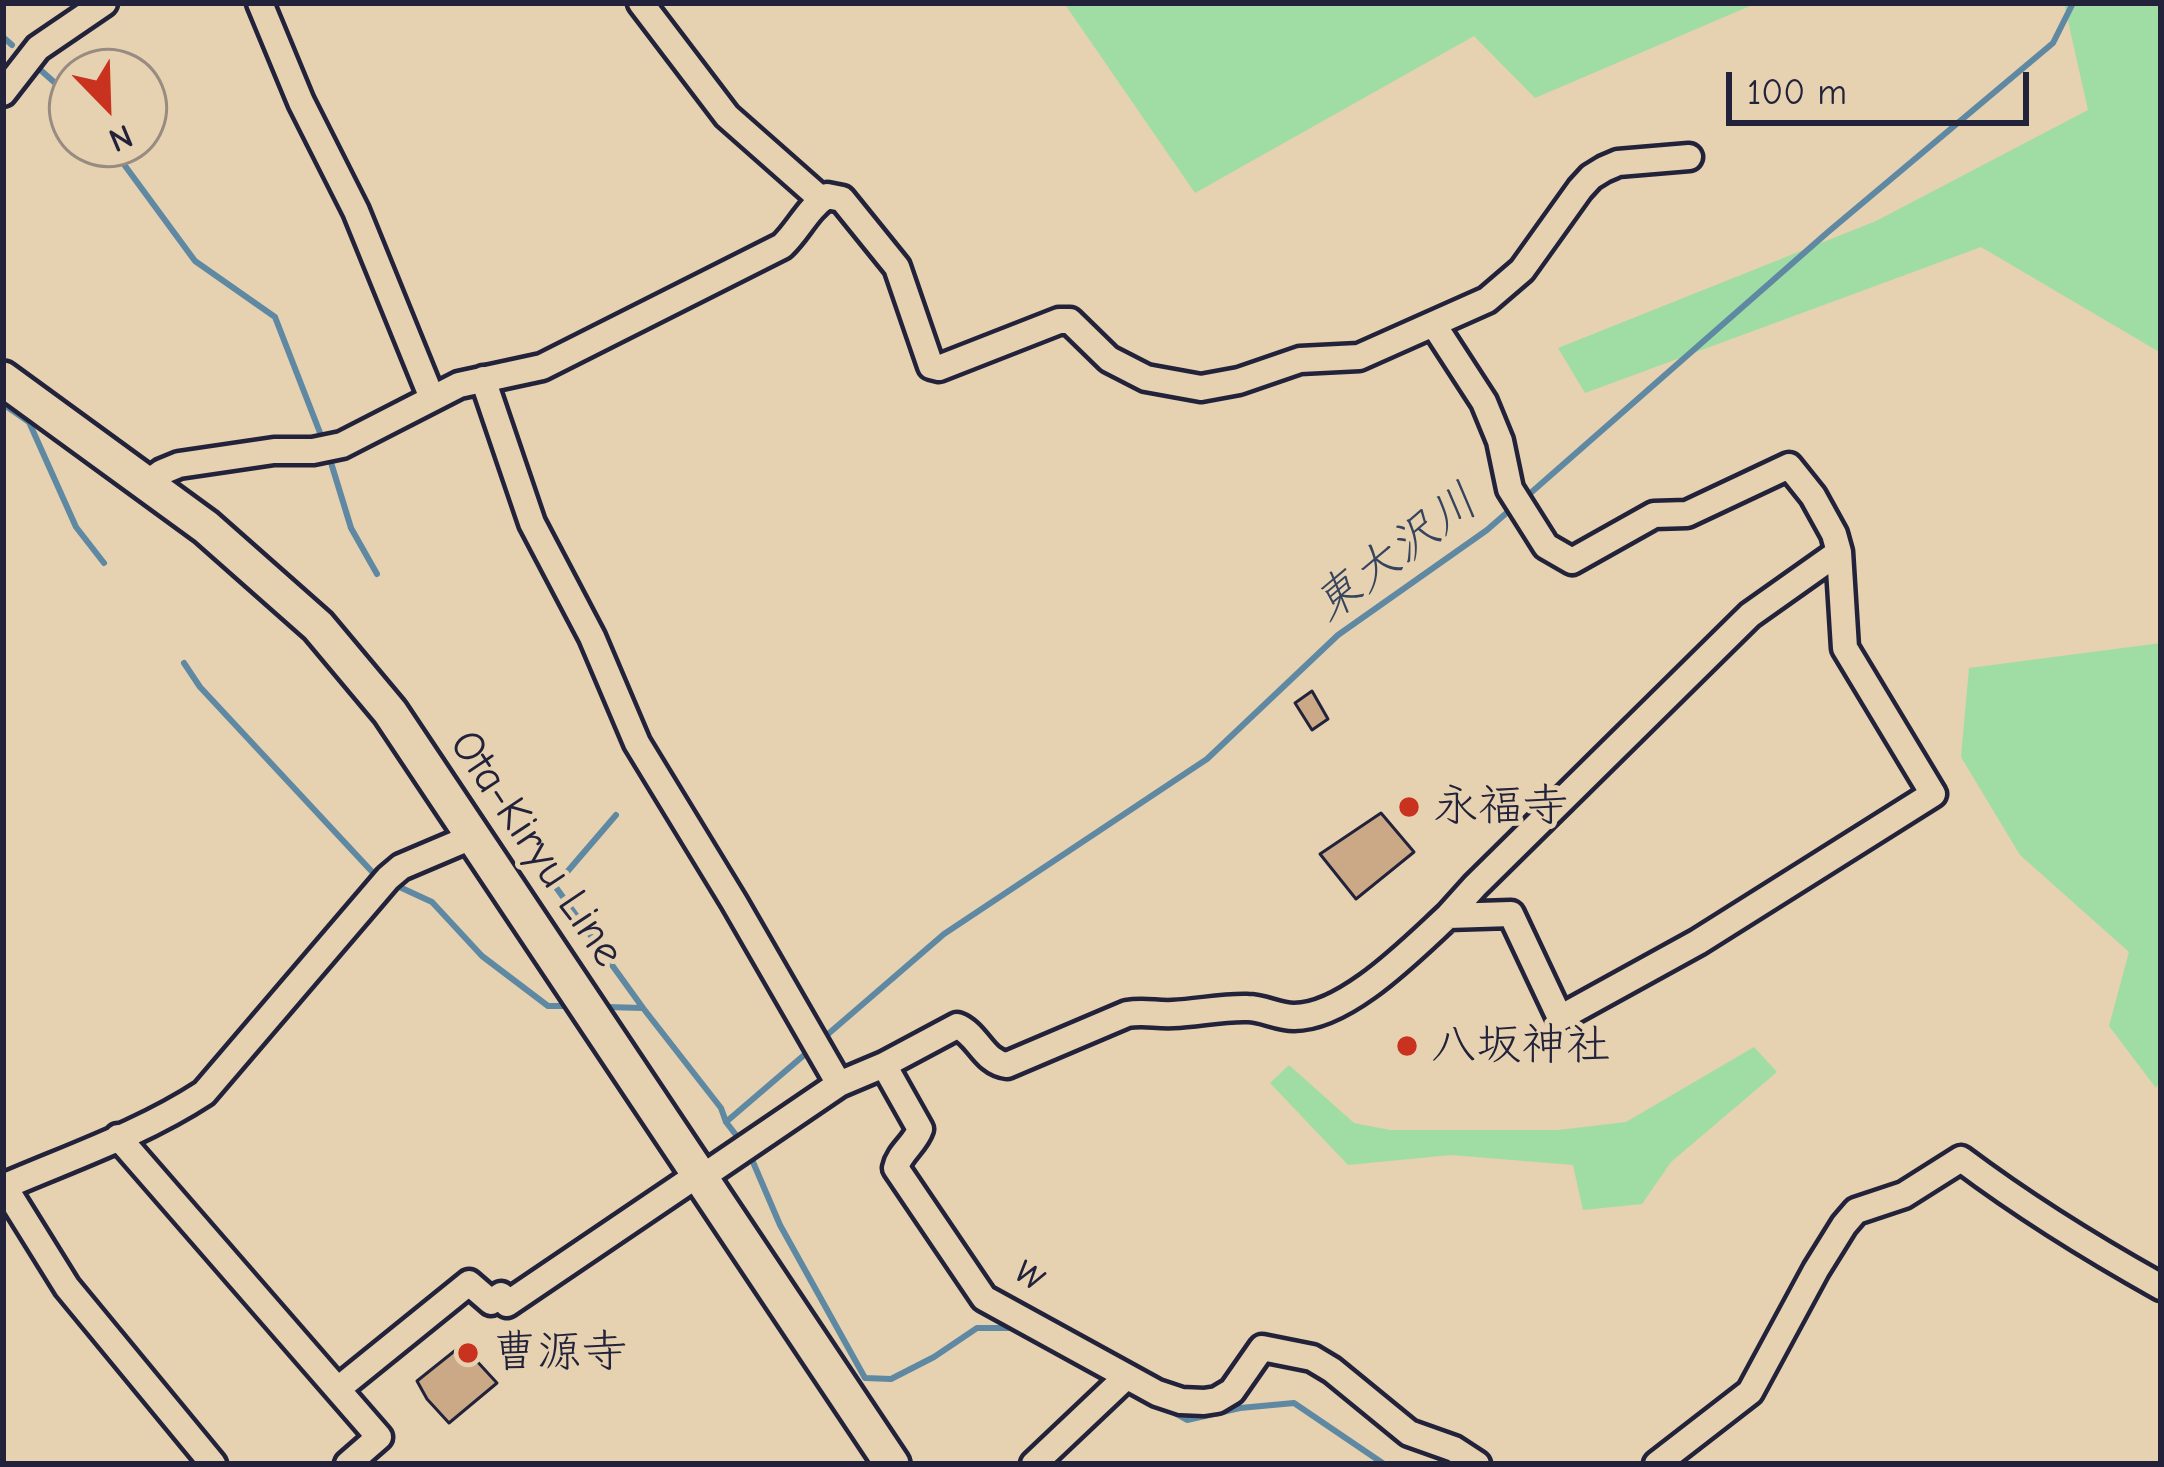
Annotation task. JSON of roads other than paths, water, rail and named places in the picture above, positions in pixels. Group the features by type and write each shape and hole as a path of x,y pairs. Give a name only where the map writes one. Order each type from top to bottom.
{"main road":[{"name":"Ota-Kiryu Line","path":"3,379 206,526 318,626 390,712 892,1464"}],"street":[{"path":"3,93 38,48 104,3"},
{"path":"260,3 297,93 356,211 431,398"},
{"path":"641,3 727,116 821,200"},
{"path":"147,483 179,465 328,448 370,433 459,386 542,367 782,246 827,196 842,200 897,267 931,366 938,368 1059,321 1070,321 1109,359 1145,378 1201,388 1239,381 1300,360 1359,357 1487,300 1522,270 1591,177 1618,163 1688,158"},
{"path":"1434,325 1484,402 1500,441 1510,489 1546,546 1572,562 1654,515 1687,514 1789,466 1814,496 1840,552 1845,648 1933,794 1698,942 1560,1018 1510,914 1448,916"},
{"path":"484,379 532,523 592,637 638,743 839,1084"},
{"path":"338,1389 470,1283 491,1302 501,1295 508,1304 839,1084 957,1026 967,1030 992,1061 1007,1065 1126,1014 1251,1007 1288,1017 1319,1012 1353,995 1448,916 1750,614 1840,552"},
{"path":"213,1464 67,1287 3,1186 204,1094 384,883 401,867 474,836"},
{"name":"w","path":"884,1065 920,1129 896,1168 984,1298 1120,1382 1181,1401 1217,1400 1232,1391 1262,1348 1312,1358 1409,1433 1454,1449 1477,1464"},
{"path":"118,1137 379,1437 348,1464"},
{"path":"1658,1464 1750,1392 1816,1270 1856,1211 1904,1195 1960,1159 2025,1207 2161,1287"},
{"path":"1034,1464 1120,1382"}],"waterway":[{"name":"東大沢川","path":"1526,497 1828,232 2053,43 2073,3"},
{"path":"3,37 12,45"},
{"path":"36,66 48,77"},
{"path":"127,168 195,261 275,317 324,443"},
{"path":"3,404 29,422 76,527 104,563"},
{"path":"329,456 351,528 377,574"},
{"name":"東大沢川","path":"820,1041 944,934 1207,759 1338,635 1511,509"},
{"path":"184,663 200,687 381,879"},
{"path":"616,815 555,886 643,1008"},
{"path":"393,884 432,902 482,956 548,1006 568,1006"},
{"path":"606,1007 643,1008 721,1108 743,1144"},
{"name":"東大沢川","path":"726,1122 810,1050"},
{"path":"750,1155 780,1225 865,1378 891,1379 977,1328 1018,1328"},
{"path":"1162,1406 1187,1420 1294,1403 1384,1464"}],"place":[{"name":"永福寺","path":"1409,807"},
{"name":"八坂神社","path":"1407,1046"},
{"name":"曹源寺","path":"468,1353"}]}
